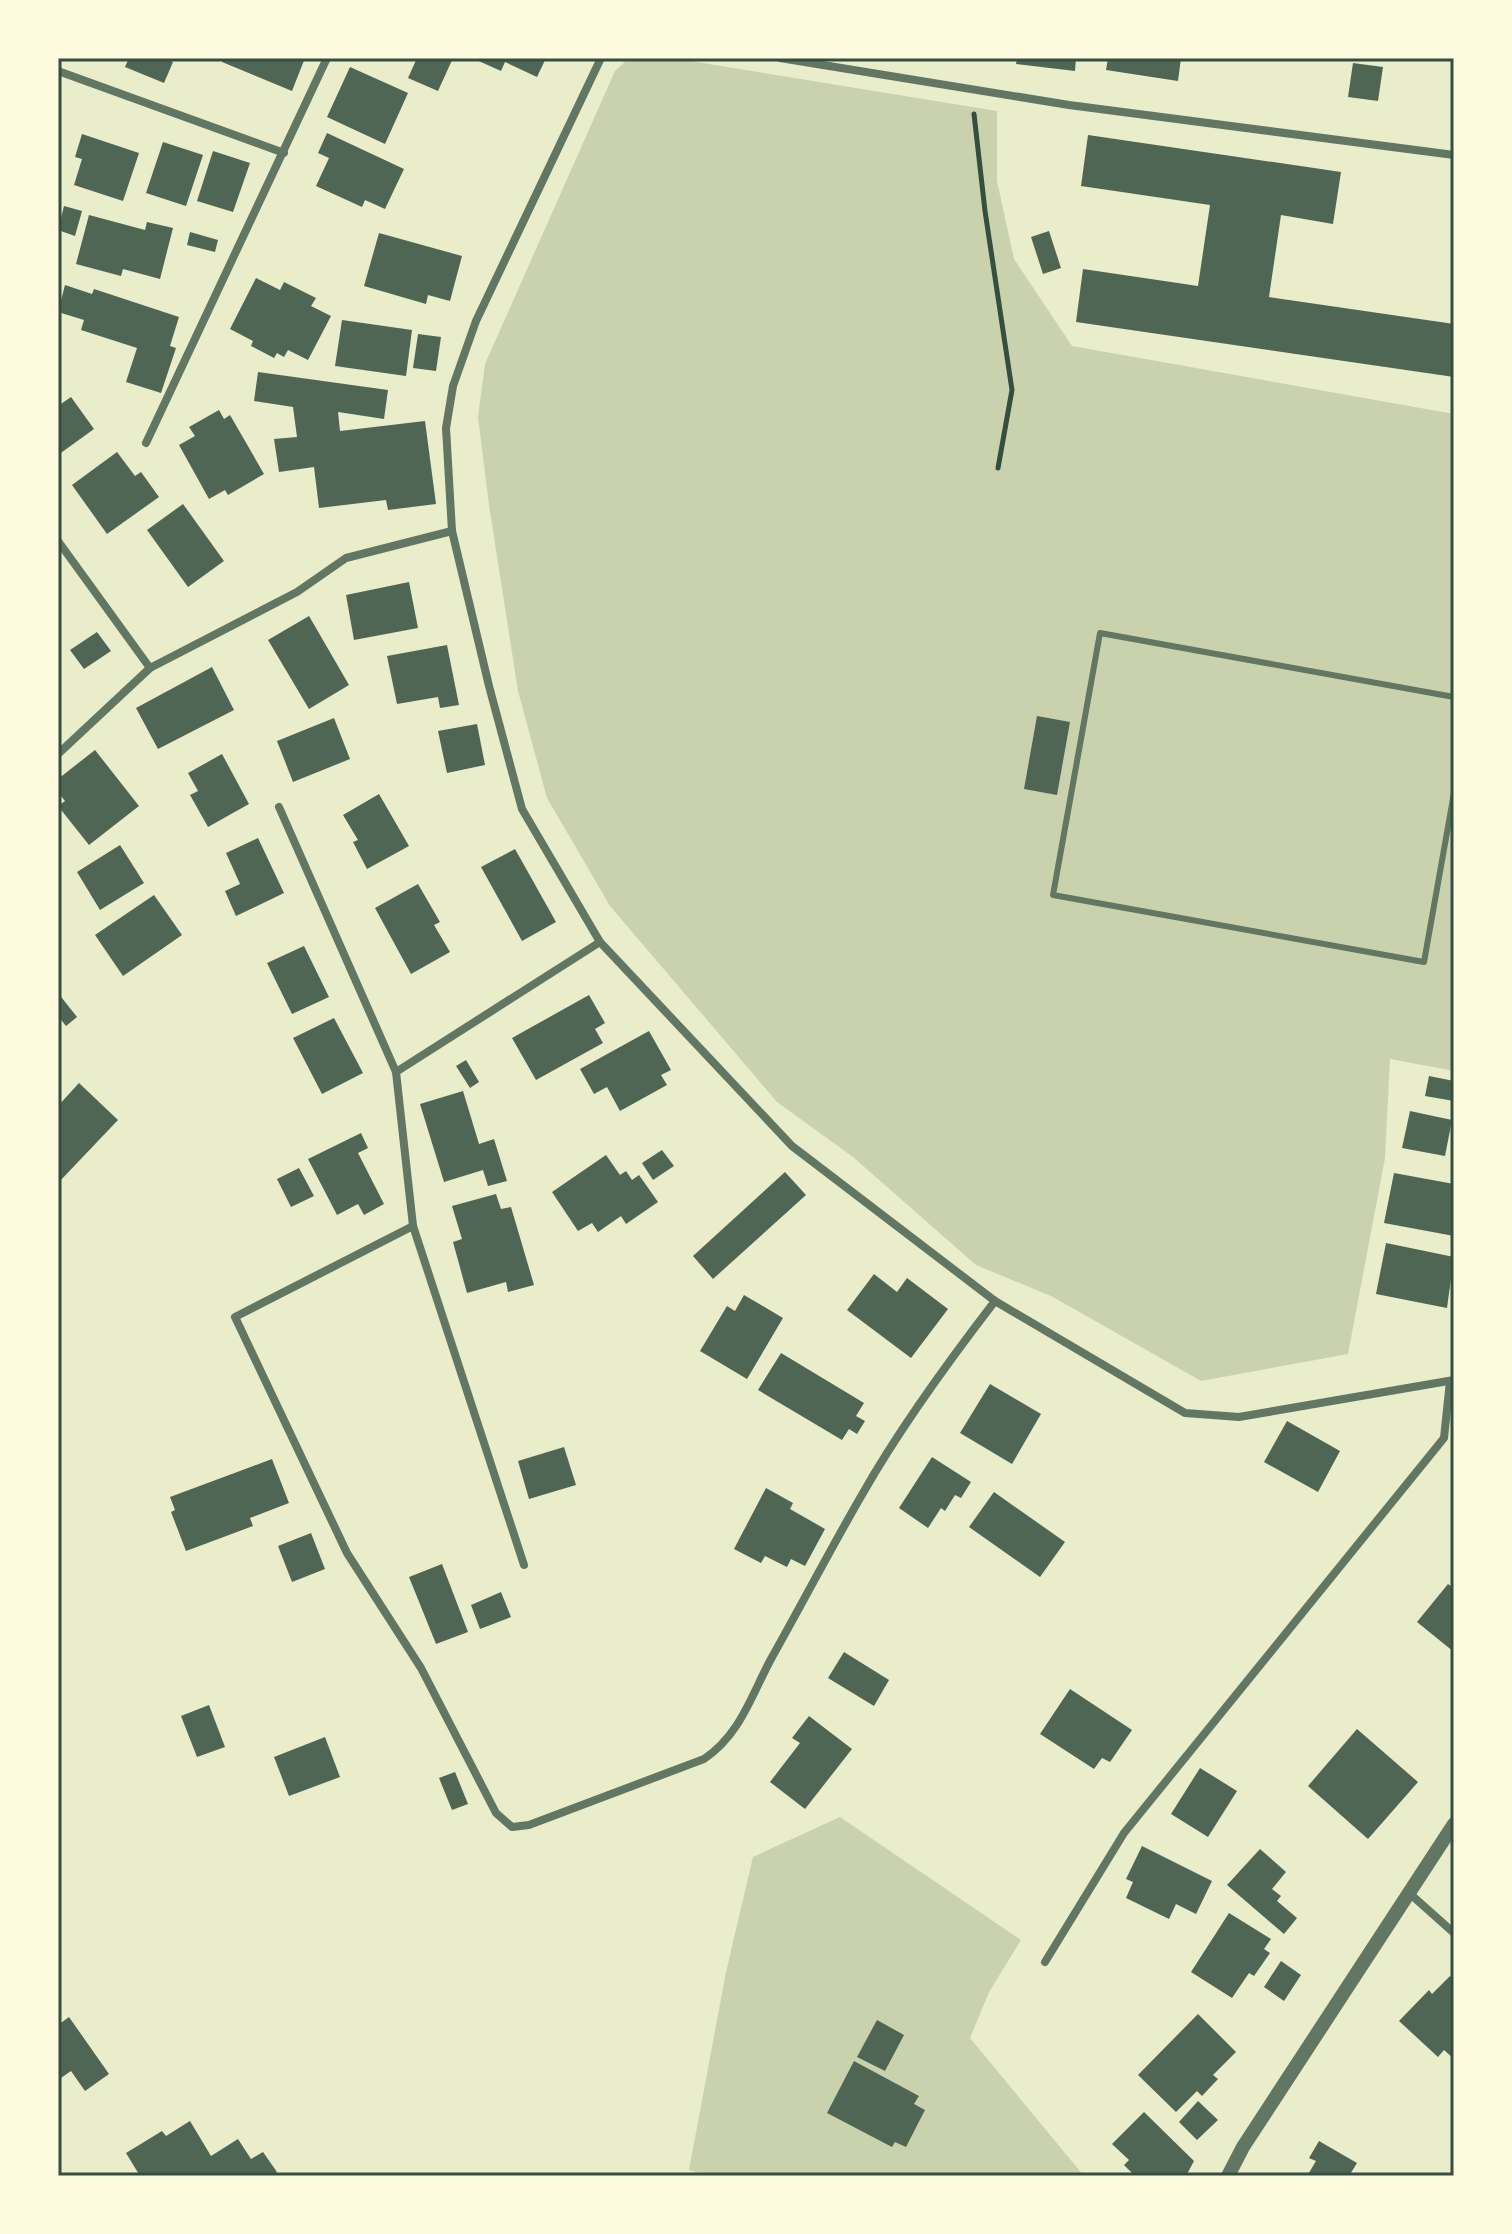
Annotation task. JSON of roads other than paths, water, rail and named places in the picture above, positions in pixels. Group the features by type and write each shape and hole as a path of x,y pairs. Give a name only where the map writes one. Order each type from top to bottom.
{"street":[{"path":"146,443 327,58"},
{"path":"601,58 476,321 453,386 446,428 452,531 522,809 600,942 792,1146 995,1301 1185,1413 1239,1417 1452,1381 1444,1438 1124,1833 1045,1962"},
{"path":"780,58 1069,105 1454,155"},
{"path":"58,71 284,153"},
{"path":"58,754 150,668 297,592 346,558 452,531"},
{"path":"58,541 150,668"},
{"path":"279,807 396,1072 413,1226 524,1565"},
{"path":"396,1072 600,942"},
{"path":"413,1226 235,1317 347,1553 421,1668 496,1813 512,1827 529,1825 704,1759 722,1747 737,1727 865,1489 950,1359 995,1301"},
{"path":"1228,2176 1243,2147 1454,1824"},
{"path":"1408,1891 1454,1933"}],"lane":[{"path":"1454,697 1100,633 1053,895 1424,962 1454,793"}]}
